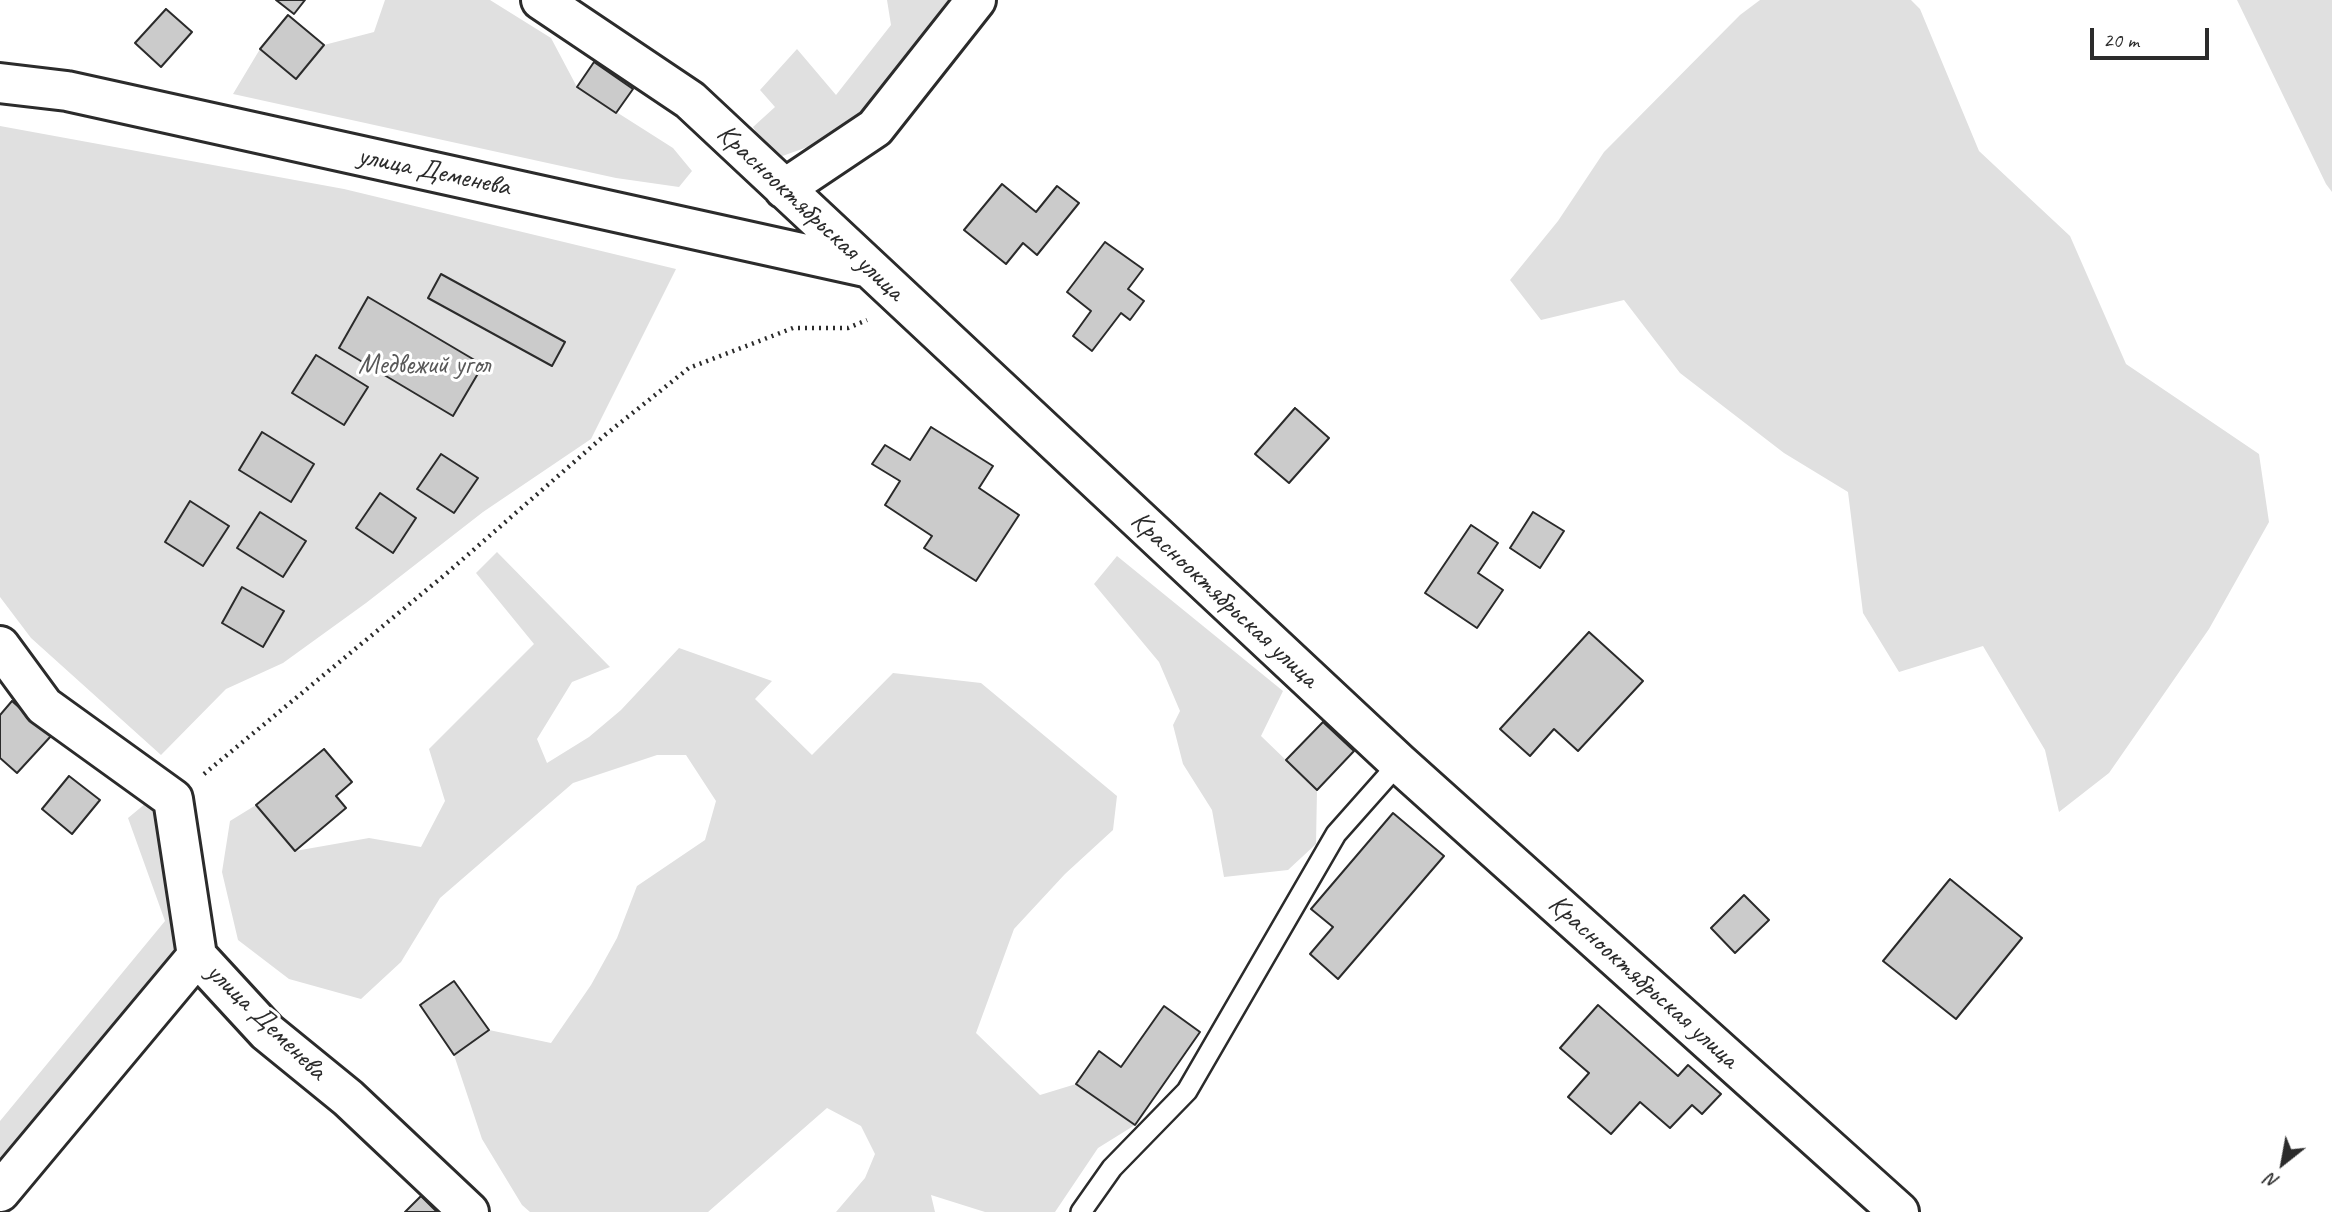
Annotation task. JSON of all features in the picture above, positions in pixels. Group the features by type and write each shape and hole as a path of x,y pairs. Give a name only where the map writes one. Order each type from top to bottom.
{"street":[{"name":"Краснооктябрьская улица","path":"541,0 690,100 1399,763 1882,1206"},
{"path":"784,189 875,128 976,0"},
{"name":"улица Деменева","path":"0,83 67,91 867,267"},
{"path":"0,646 44,706 173,799"},
{"name":"улица Деменева","path":"173,799 197,957 267,1032 348,1098 469,1212"},
{"path":"0,1192 197,957"}],"lane":[{"path":"1081,1212 1112,1168 1187,1091 1336,834 1399,763"}],"path":[{"path":"173,799 447,573 605,435 689,368 793,328 848,328 906,303"}],"green space":[{"path":"385,0 490,0 551,38 577,87 673,148 692,171 679,187 616,178 233,94 260,49 296,79 324,45 374,32"},
{"path":"887,0 954,0 858,129 774,159 753,127 775,107 760,90 797,49 836,95 891,25"},
{"path":"1760,0 1911,0 1920,9 1979,151 2070,236 2126,364 2259,454 2269,522 2209,629 2109,773 2059,812 2045,750 1983,646 1899,672 1863,613 1848,492 1784,453 1680,373 1624,300 1541,320 1510,280 1558,221 1604,152 1740,15"},
{"path":"2237,0 2332,0 2332,192 2326,184"},
{"name":"Медвежий угол","path":"0,126 344,189 676,269 591,439 483,512 366,603 283,663 226,689 161,755 31,638 0,597"},
{"path":"497,552 610,667 572,682 537,739 547,763 589,737 621,710 679,648 772,681 755,699 812,755 893,673 981,683 1117,796 1113,830 1065,874 1014,929 976,1033 1040,1095 1076,1084 1135,1125 1098,1148 1055,1212 985,1212 931,1195 935,1212 836,1212 865,1178 875,1154 861,1126 827,1108 708,1212 530,1212 522,1205 482,1139 454,1055 489,1030 551,1043 591,985 617,938 637,886 705,840 716,801 686,755 657,755 573,783 440,898 401,962 361,999 289,979 238,940 222,872 230,821 256,805 295,851 369,838 421,847 445,801 429,749 534,644 476,573"},
{"path":"1117,556 1283,691 1261,736 1317,790 1316,844 1288,870 1224,877 1212,810 1183,764 1173,725 1180,711 1159,662 1094,584"},
{"path":"151,799 184,946 0,1164 0,1121 165,921 128,818"}],"building":[{"path":"276,0 305,0 294,14"},
{"path":"166,9 192,32 161,67 135,43"},
{"path":"288,15 324,45 296,79 260,49"},
{"path":"594,62 633,89 616,113 577,87"},
{"path":"1002,184 1036,212 1057,186 1079,203 1037,255 1023,243 1006,264 964,230"},
{"path":"1105,242 1143,269 1128,289 1144,301 1130,320 1121,313 1092,351 1073,336 1091,311 1067,292"},
{"path":"441,274 565,342 552,366 428,298"},
{"path":"368,297 483,365 453,416 339,348"},
{"path":"316,355 368,387 344,425 292,393"},
{"path":"1295,408 1329,438 1289,483 1255,454"},
{"path":"931,427 993,466 979,488 1019,515 976,581 924,548 932,536 885,505 900,481 872,464 885,445 910,460"},
{"path":"262,432 314,464 291,502 239,470"},
{"path":"441,454 478,478 454,513 417,489"},
{"path":"380,493 416,518 393,553 356,528"},
{"path":"190,501 229,526 203,566 165,542"},
{"path":"260,512 306,541 283,577 237,548"},
{"path":"1533,512 1564,531 1540,568 1510,548"},
{"path":"1471,525 1498,543 1478,573 1503,590 1477,628 1425,593"},
{"path":"242,587 284,611 263,647 222,623"},
{"path":"1589,632 1643,681 1578,751 1554,729 1530,756 1500,729"},
{"path":"12,701 51,736 17,773 0,758 0,715"},
{"path":"1323,722 1354,751 1317,790 1286,760"},
{"path":"324,749 352,782 336,796 346,808 295,851 256,805"},
{"path":"69,776 100,800 72,834 42,809"},
{"path":"1393,813 1444,856 1338,979 1310,954 1333,927 1311,909"},
{"path":"1950,879 2022,938 1956,1019 1883,961"},
{"path":"1744,895 1769,920 1735,953 1711,928"},
{"path":"454,981 489,1030 454,1055 420,1005"},
{"path":"1598,1005 1678,1076 1688,1065 1721,1094 1702,1114 1692,1105 1670,1128 1640,1102 1611,1134 1568,1097 1589,1073 1560,1048"},
{"path":"1164,1006 1200,1032 1135,1125 1076,1084 1099,1051 1121,1067"},
{"path":"421,1196 437,1212 405,1212"}]}
